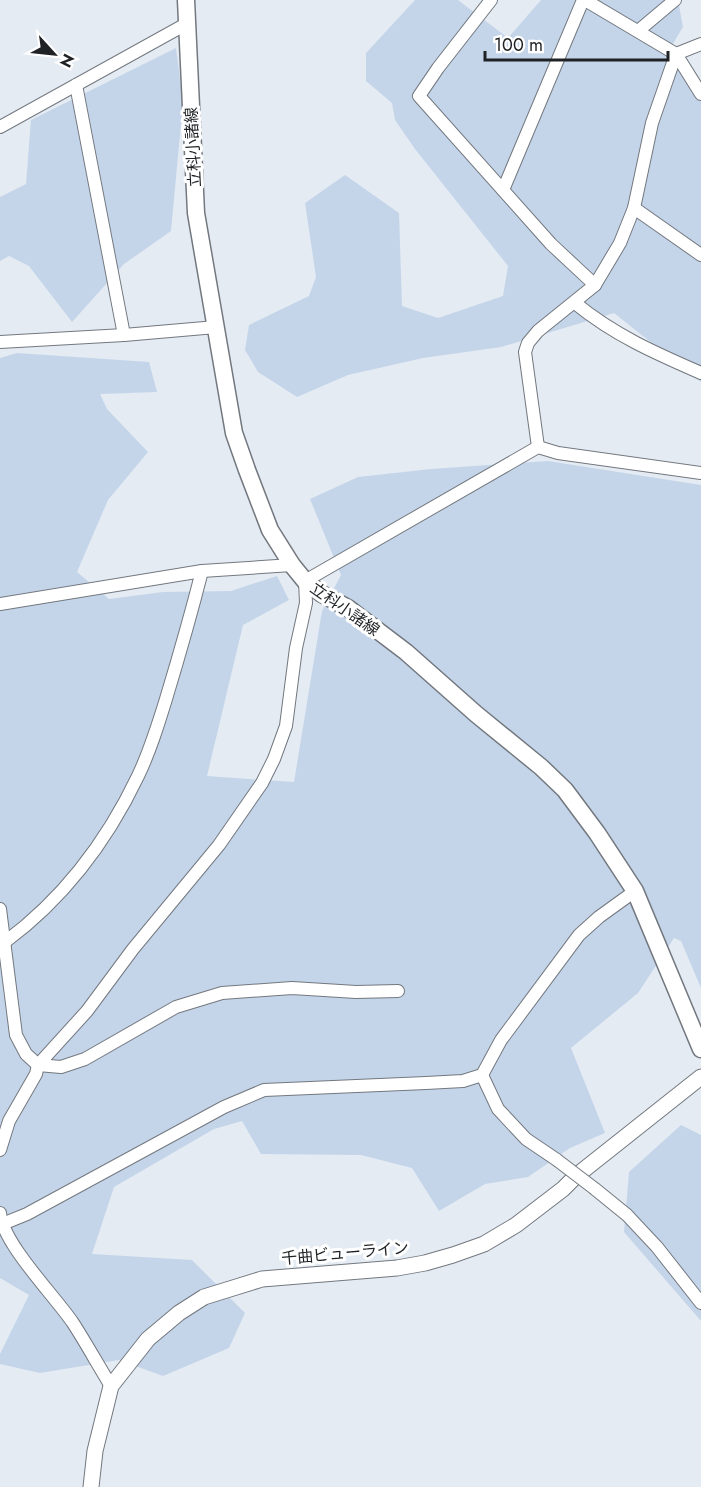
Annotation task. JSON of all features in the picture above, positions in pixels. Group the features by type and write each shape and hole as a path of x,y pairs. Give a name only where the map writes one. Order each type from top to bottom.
{"main road":[{"name":"立科小諸線","path":"186,0 196,213 234,433 270,530 305,581 321,594 348,608 406,652 565,790 597,833 635,891 701,1048"}],"street":[{"path":"490,0 419,96 551,244 595,285"},
{"path":"503,190 584,0 676,54 701,94"},
{"path":"638,31 675,0"},
{"path":"0,127 188,23"},
{"path":"538,447 525,352 528,344 554,316 575,303 595,285 620,243 634,208 652,123 676,54 701,44"},
{"path":"76,85 124,335"},
{"path":"634,208 701,255"},
{"path":"575,303 595,319 636,344 701,373"},
{"path":"0,342 216,327"},
{"path":"0,1150 9,1121 36,1074 38,1065 87,1011 133,949 219,845 262,783 286,726 296,648 306,603 305,581 538,447 558,453 701,473"},
{"path":"0,604 202,571 292,565"},
{"path":"5,942 28,925 64,890 118,814 139,775 154,737 186,633 202,571"},
{"path":"111,1386 72,1322 39,1281 0,1221 27,1214 224,1107 264,1090 426,1083 463,1080 482,1075 501,1040 579,935 635,891"},
{"path":"0,909 16,1035 26,1054 38,1065 61,1067 85,1059 176,1007 222,993 292,988 356,992 398,991"},
{"path":"482,1075 498,1109 526,1138 627,1215 657,1247 701,1303"},
{"name":"千曲ビューライン","path":"91,1487 95,1451 111,1386 148,1339 179,1313 204,1297 262,1279 397,1268 425,1263 484,1244 516,1225 563,1189 576,1176 701,1077"}],"shaded area":[{"path":"415,0 458,0 508,38 541,0 678,0 683,27 668,52 701,84 701,382 614,313 501,347 423,358 348,375 297,397 258,372 245,350 249,325 309,296 316,277 305,203 345,175 399,213 402,306 438,318 503,296 508,266 415,149 395,120 392,103 366,81 366,53"},
{"path":"176,48 183,102 171,231 124,264 72,322 29,266 9,256 0,261 0,197 26,184 31,120"},
{"path":"17,353 149,362 157,392 100,394 107,409 148,452 108,500 77,572 109,599 163,592 231,591 277,576 289,600 243,625 207,776 294,782 322,611 341,575 310,499 358,477 431,469 548,461 701,485 701,988 681,941 674,938 638,993 571,1048 605,1133 570,1148 528,1177 485,1184 439,1211 412,1168 361,1155 261,1154 242,1121 214,1129 114,1187 92,1254 192,1260 245,1313 229,1348 163,1376 119,1360 40,1373 0,1364 0,1354 29,1295 0,1278 0,358"},
{"path":"681,1125 701,1135 701,1321 624,1232 629,1172"}]}
